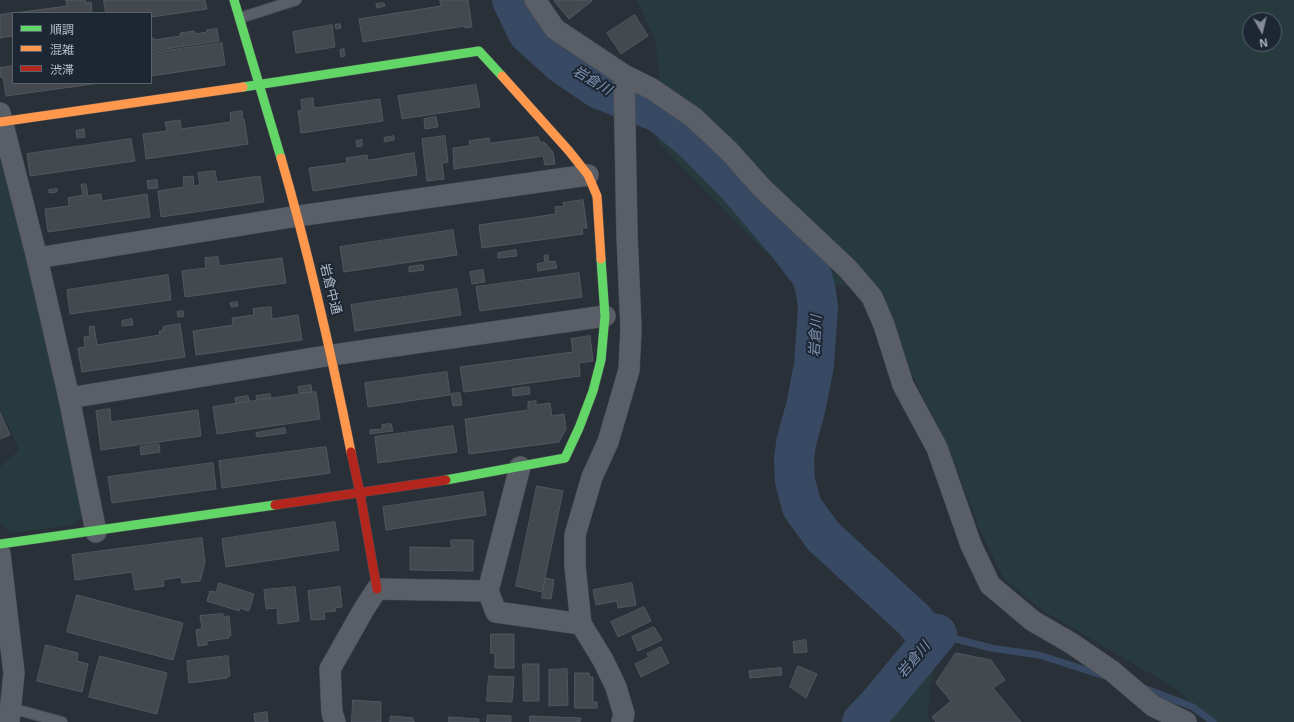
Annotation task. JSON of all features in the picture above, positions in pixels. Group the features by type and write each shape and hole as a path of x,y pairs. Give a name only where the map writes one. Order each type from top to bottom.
{"street":[{"name":"岩倉中通","path":"234,0 298,216 332,355 360,493 376,589"},
{"path":"535,0 555,30 624,75 652,89 693,117 729,151 762,188 848,269 872,297 884,325 903,385 937,448 971,545 990,585 1033,621 1071,643 1112,671 1153,706 1186,722"},
{"path":"0,544 96,532 360,493 520,468 565,458 593,391 601,360 605,316 597,196 588,175 569,151 479,52 259,85 1,119 37,258 69,398 96,532"},
{"path":"622,722 624,714 616,687 603,660 581,624 575,566 575,536 592,477 608,442 629,370 631,329 624,75"},
{"path":"37,258 298,216 588,175"},
{"path":"69,398 332,355 605,316"},
{"path":"520,468 488,591 496,612 581,624"},
{"path":"0,554 14,673 10,715"},
{"path":"335,722 332,713 330,669 376,589 488,591"}],"lane":[{"path":"240,18 296,0"},
{"path":"10,715 62,722"}],"green space":[{"path":"637,0 1294,0 1294,722 1205,722 1206,721 1180,691 1040,609 1004,579 981,533 951,454 914,379 858,286 815,284 763,250 659,143 654,119 661,90 655,39"},
{"path":"0,160 31,261 84,515 72,525 11,533 0,523 0,467 19,450 0,408"},
{"path":"926,665 935,668 929,688 930,700 927,711 930,722 857,722 865,706 890,679 912,668"}],"building":[{"path":"66,0 85,0 86,3 91,2 92,12 22,12 67,6"},
{"path":"104,0 205,0 207,9 152,17 152,12 106,12"},
{"path":"440,0 468,0 472,27 465,28 465,26 363,42 359,19 441,6"},
{"path":"554,1 592,1 569,19"},
{"path":"384,3 385,6 377,8 376,4"},
{"path":"12,13 12,36 0,38 0,15"},
{"path":"635,15 648,36 621,54 607,33"},
{"path":"340,24 341,28 336,29 335,25"},
{"path":"332,25 335,47 296,53 293,32"},
{"path":"217,29 219,41 152,51 152,38 154,40 181,36 180,33 194,31 195,34 207,32 207,30"},
{"path":"222,43 225,65 152,76 152,53"},
{"path":"344,49 345,56 341,57 340,50"},
{"path":"12,66 12,84 93,84 6,96 0,68"},
{"path":"476,85 480,107 402,119 398,96"},
{"path":"313,98 314,108 380,99 383,121 301,133 298,111 302,110 301,100"},
{"path":"242,111 248,144 146,159 143,134 167,131 165,122 180,120 181,129 231,122 230,113"},
{"path":"436,117 438,127 425,129 424,119"},
{"path":"84,129 85,137 77,138 76,131"},
{"path":"394,136 394,140 385,142 384,138"},
{"path":"445,136 448,162 442,163 444,179 427,181 422,139"},
{"path":"538,137 541,143 544,142 553,152 555,164 545,165 543,156 454,169 453,148 470,146 469,141 489,138 490,143"},
{"path":"131,139 135,161 30,176 27,154"},
{"path":"362,140 362,146 357,147 356,141"},
{"path":"414,153 417,175 313,191 309,168 347,163 346,158 367,155 368,160"},
{"path":"215,171 217,182 260,176 264,202 161,217 158,191 184,187 183,177 193,176 194,186 200,185 198,173"},
{"path":"157,180 158,188 148,189 147,181"},
{"path":"86,184 88,196 101,194 102,201 147,194 150,217 48,232 45,209 69,206 68,198 83,195 81,185"},
{"path":"57,189 57,192 49,193 49,190"},
{"path":"583,200 587,228 582,228 583,234 482,248 479,225 556,214 555,207 564,206 563,203"},
{"path":"453,230 457,255 344,272 340,247"},
{"path":"516,250 517,256 498,258 498,253"},
{"path":"548,255 549,262 555,261 557,268 538,271 537,264 545,262 544,256"},
{"path":"218,257 219,266 282,258 286,283 185,297 182,271 206,268 205,258"},
{"path":"423,265 424,270 409,272 409,267"},
{"path":"483,270 485,282 472,284 470,272"},
{"path":"579,273 582,297 480,311 476,287"},
{"path":"168,275 171,300 70,314 67,290"},
{"path":"457,289 461,315 355,331 351,305"},
{"path":"237,302 238,306 231,307 230,303"},
{"path":"271,307 272,319 298,315 302,340 196,355 193,331 233,325 232,318 254,315 253,309"},
{"path":"183,311 184,316 178,317 177,312"},
{"path":"132,319 133,325 122,326 122,321"},
{"path":"180,324 185,357 82,372 78,348 85,347 84,337 90,336 89,327 94,326 97,345 160,335 159,331 163,331 163,327"},
{"path":"590,336 593,361 579,363 580,376 464,392 460,367 573,352 571,339"},
{"path":"447,372 450,395 368,407 365,383"},
{"path":"311,385 312,392 299,393 298,387"},
{"path":"529,387 530,394 513,396 512,389"},
{"path":"316,392 320,419 217,434 213,407"},
{"path":"460,393 462,405 453,406 451,394"},
{"path":"270,394 271,398 257,400 256,396"},
{"path":"248,396 249,401 236,403 235,398"},
{"path":"536,401 536,405 550,403 552,416 564,414 566,429 559,442 469,454 465,419 528,410 528,402"},
{"path":"110,409 111,422 198,410 201,436 101,450 96,411"},
{"path":"0,412 10,435 0,439"},
{"path":"391,424 393,431 370,434 370,430 382,429 382,425"},
{"path":"453,426 457,452 378,463 375,437"},
{"path":"285,428 286,433 257,437 256,433"},
{"path":"159,444 160,452 141,455 140,447"},
{"path":"326,447 330,473 222,488 219,461"},
{"path":"213,463 216,489 112,503 108,477"},
{"path":"537,486 563,491 542,592 516,586"},
{"path":"483,492 486,515 386,530 383,507"},
{"path":"335,522 339,550 226,567 222,539"},
{"path":"202,538 205,563 200,581 182,583 181,577 163,580 164,586 135,590 132,572 75,580 72,555"},
{"path":"451,540 473,540 473,571 410,570 410,547 451,548"},
{"path":"546,578 554,580 551,599 542,598"},
{"path":"219,583 254,594 249,611 240,608 239,611 207,601 210,591 216,592"},
{"path":"632,583 636,605 618,608 617,601 596,605 593,590"},
{"path":"295,587 299,621 278,624 277,608 266,609 264,590"},
{"path":"340,587 342,607 335,608 336,611 324,612 325,619 311,620 308,591"},
{"path":"77,595 183,623 173,660 67,632"},
{"path":"644,607 651,621 618,637 611,622"},
{"path":"223,614 223,617 229,616 231,636 229,636 229,638 207,641 207,645 198,646 196,630 202,629 200,616"},
{"path":"654,627 662,640 638,651 632,637"},
{"path":"491,634 514,634 514,668 495,668 495,653 491,653"},
{"path":"806,640 807,652 794,653 793,642"},
{"path":"46,645 78,653 77,661 88,664 82,692 37,681"},
{"path":"661,647 669,663 641,677 635,664 649,657 647,654"},
{"path":"956,653 991,660 1005,680 993,688 1021,722 936,722 932,717 951,701 936,683"},
{"path":"100,656 167,673 157,714 89,697"},
{"path":"228,656 230,676 227,676 227,678 189,683 187,661"},
{"path":"523,664 539,664 539,701 524,701"},
{"path":"798,666 817,674 806,698 790,687"},
{"path":"781,668 782,675 750,678 749,671"},
{"path":"567,669 568,705 549,706 549,670"},
{"path":"575,673 589,673 590,677 593,677 593,702 597,702 597,708 575,708"},
{"path":"489,676 514,677 512,702 487,701"},
{"path":"353,700 381,702 381,722 352,722"},
{"path":"267,712 268,722 255,722 254,714"},
{"path":"488,715 511,716 511,722 487,722"},
{"path":"391,716 413,718 413,722 390,722"},
{"path":"530,716 581,718 580,722 530,722"},
{"path":"449,717 479,719 479,722 449,722"}],"waterway":[{"name":"岩倉川","path":"512,0 528,33 561,63 599,89 660,113 695,142 738,186 789,246 812,276 818,308 814,365 806,406 796,443 794,461 795,481 802,507 823,536 914,620 923,631 937,634 879,704 862,722"},
{"path":"937,634 991,648 1039,655 1105,676"},
{"path":"1144,688 1193,707 1213,722"}],"traffic: fast":[{"path":"234,0 281,158"},
{"path":"243,87 479,51 502,76"},
{"path":"446,480 565,458 579,428 593,391 601,360 605,316 601,259"},
{"path":"0,544 275,505"}],"traffic: slow":[{"path":"502,76 569,151 588,175 597,196 601,259"},
{"path":"0,122 243,87"},
{"path":"281,158 301,230 319,304 351,452"}],"traffic: jam":[{"path":"351,452 377,589"},
{"path":"275,505 446,480"}]}
